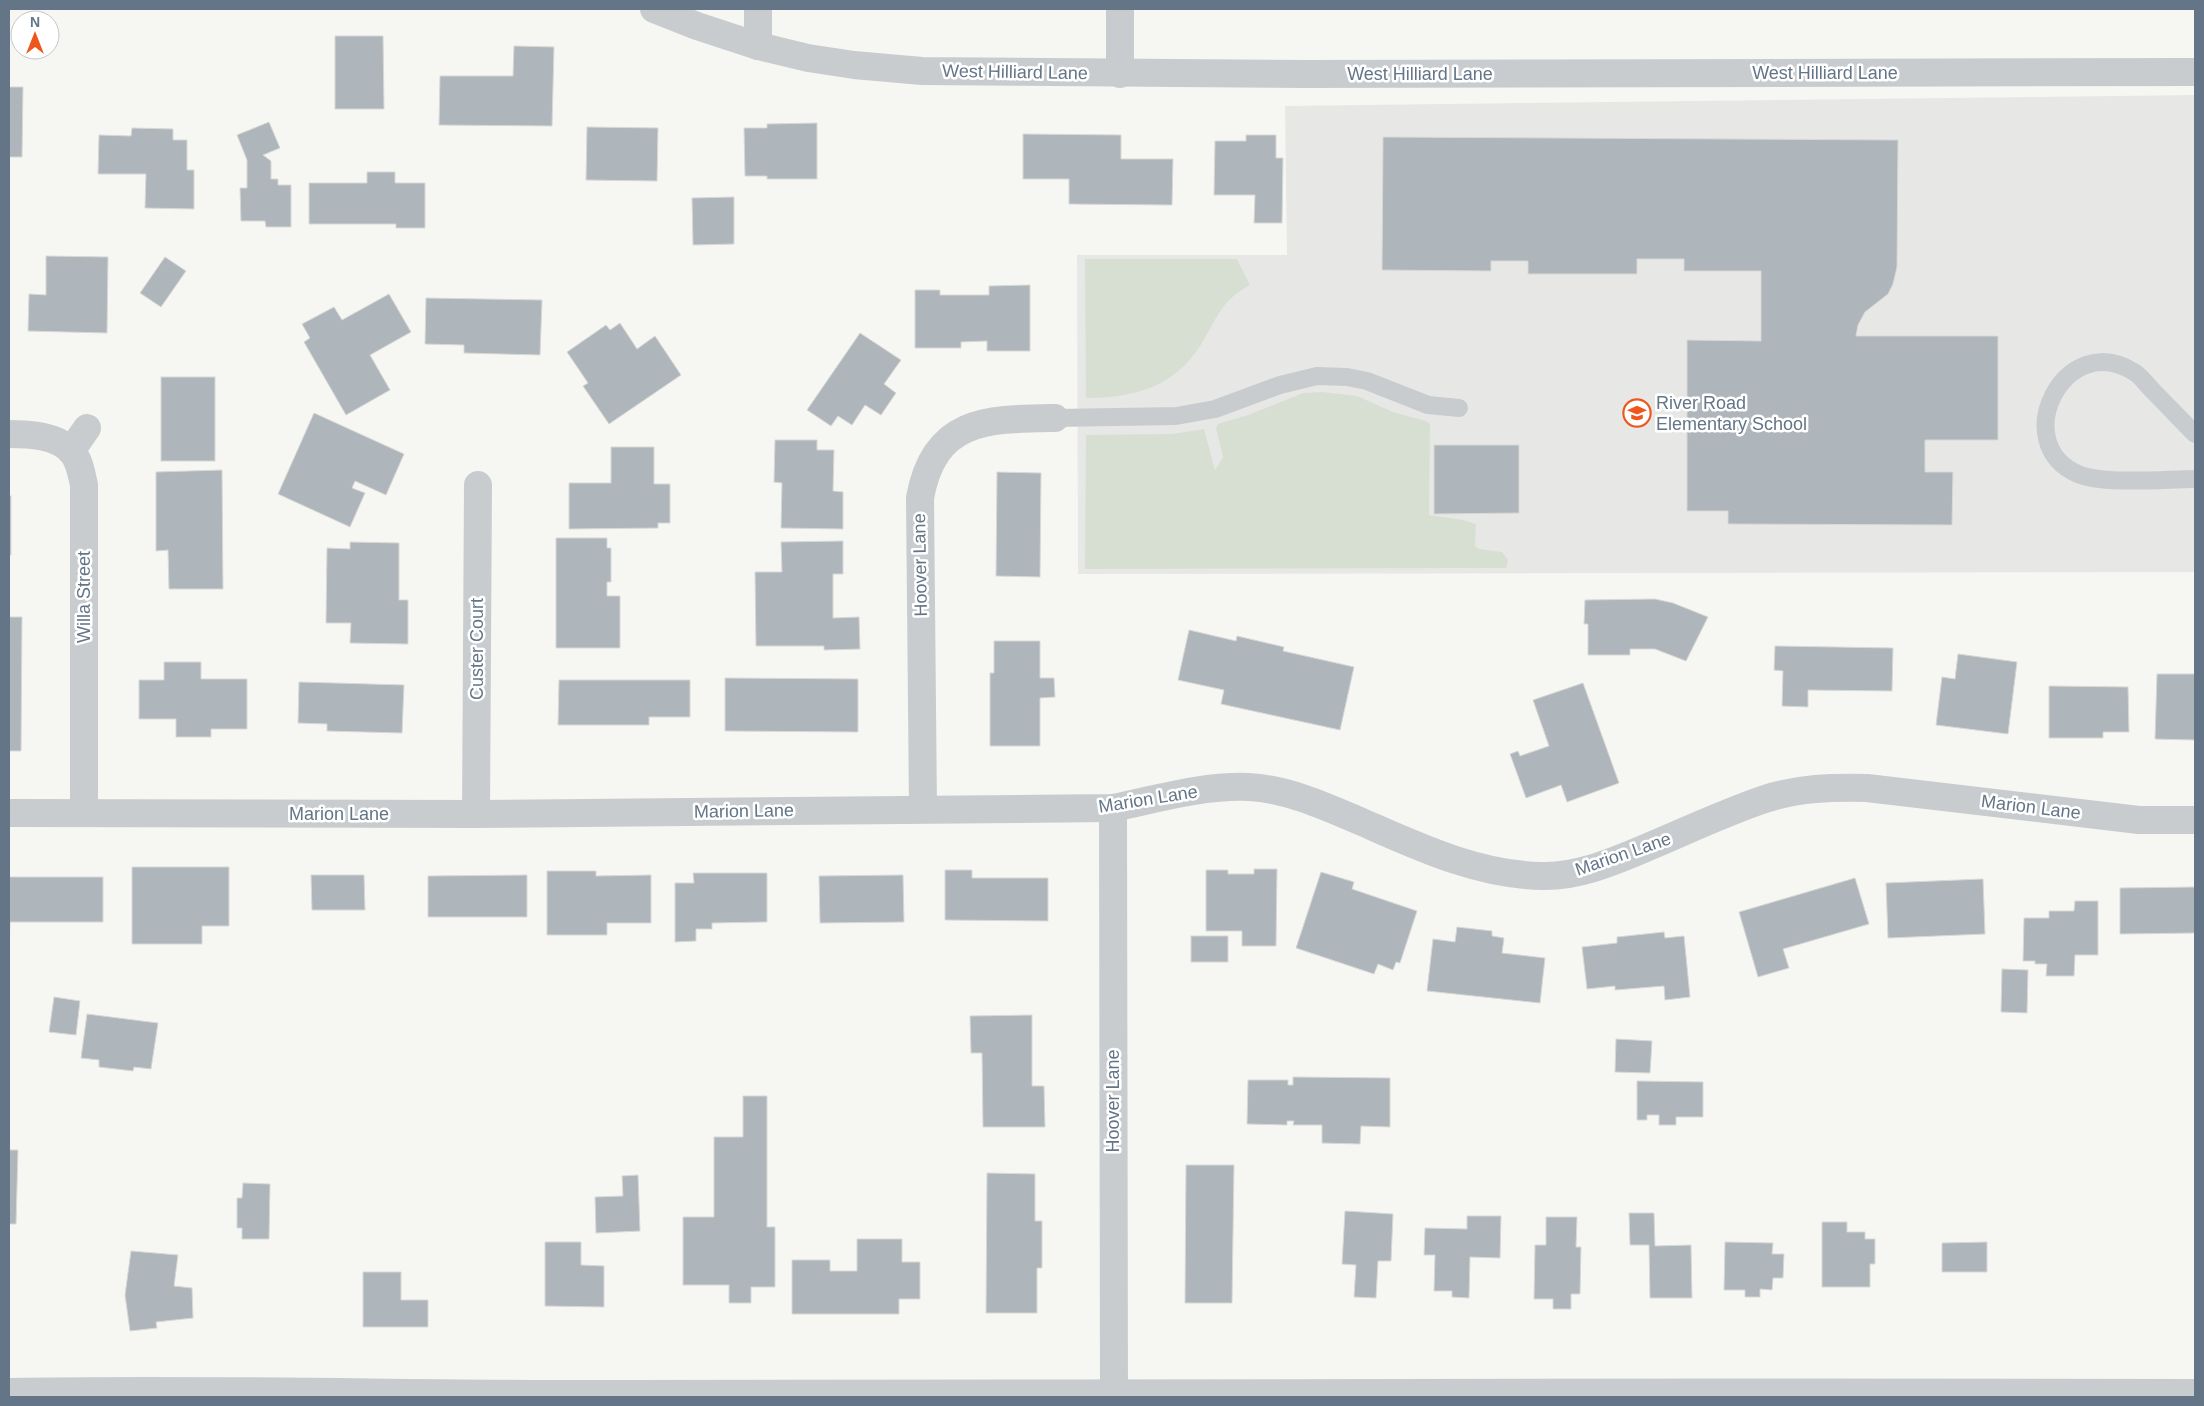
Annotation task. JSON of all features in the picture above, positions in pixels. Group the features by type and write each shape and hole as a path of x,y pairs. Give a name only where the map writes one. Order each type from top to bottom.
{"street":[{"name":"West Hilliard Lane","path":"654,9 697,26 758,46 808,58 854,66 922,71 1120,74 2195,72"},
{"path":"758,9 758,46"},
{"path":"1120,9 1120,74"},
{"name":"Hoover Lane","path":"923,810 920,498 927,468 939,450 958,433 983,422 1055,418"},
{"path":"9,434 39,436 57,442 71,451 87,428"},
{"name":"Willa Street","path":"71,451 79,464 84,485 84,813"},
{"name":"Custer Court","path":"476,814 478,485"},
{"name":"Marion Lane","path":"9,813 476,814 1113,808 1209,789 1249,787 1288,794 1332,810 1415,846 1466,864 1543,876 1577,872 1616,860 1767,798 1831,787 1866,788 2139,820 2195,820"},
{"name":"Hoover Lane","path":"1113,808 1114,1395"},
{"path":"9,1392 800,1396 1583,1392 2195,1393"}],"lane":[{"path":"2195,434 2135,372 2108,362 2083,365 2069,374 2058,387 2049,404 2045,420 2046,436 2052,451 2064,465 2078,474 2106,479 2195,478"},
{"path":"1055,418 1154,418 1194,414 1215,409 1280,385 1317,376 1354,378 1428,404 1459,408"}],"shaded area":[{"name":"River Road Elementary School","path":"2195,95 2195,572 1078,574 1077,255 1287,255 1285,106"},
{"path":"1085,259 1237,259 1250,285 1226,303 1191,358 1166,380 1152,387 1121,396 1086,398"},
{"path":"1323,392 1357,396 1393,412 1426,421 1430,424 1429,515 1476,524 1475,546 1479,549 1502,552 1508,560 1506,568 1085,569 1086,435 1172,434 1204,429 1215,470 1223,457 1216,428 1218,424 1248,415 1303,393"}],"building":[{"path":"335,36 383,36 384,109 335,109"},
{"path":"514,46 554,47 552,126 439,125 440,76 513,76"},
{"path":"9,87 23,87 22,157 9,157"},
{"path":"269,122 280,148 263,155 271,161 271,179 278,179 278,185 291,185 291,227 266,227 265,221 241,221 240,188 247,188 247,160 237,135"},
{"path":"817,123 817,179 767,179 767,176 745,176 744,128 767,128 767,124"},
{"path":"587,127 658,128 657,181 586,180"},
{"path":"132,128 173,129 173,140 187,140 187,170 194,170 194,209 145,208 146,174 98,174 99,135 131,136"},
{"path":"1023,134 1121,135 1121,159 1173,159 1172,205 1069,204 1069,179 1023,179"},
{"path":"1246,135 1276,135 1276,158 1283,158 1282,223 1254,223 1255,195 1214,195 1215,141 1246,141"},
{"name":"River Road Elementary School","path":"1383,137 1898,140 1897,267 1893,284 1888,294 1865,312 1858,325 1856,336 1998,336 1998,440 1925,440 1925,472 1953,472 1952,525 1728,524 1728,511 1687,511 1687,340 1761,341 1761,271 1684,271 1684,259 1637,259 1637,274 1528,274 1528,261 1491,261 1491,271 1382,270"},
{"path":"367,172 395,172 395,183 425,183 425,228 396,228 396,224 309,224 309,183 367,183"},
{"path":"734,197 734,244 693,245 692,198"},
{"path":"46,256 108,257 107,333 28,331 29,294 46,295"},
{"path":"165,257 186,271 161,307 140,293"},
{"path":"1030,285 1030,351 987,351 987,341 961,342 961,348 915,348 915,290 940,290 940,295 989,295 989,286"},
{"path":"389,294 411,332 370,355 390,390 346,415 304,342 310,338 302,324 334,307 342,320"},
{"path":"426,298 542,300 540,355 464,353 464,345 425,344"},
{"path":"620,323 637,349 655,336 681,375 609,424 583,386 588,383 567,352 606,325 610,330"},
{"path":"860,333 901,360 884,384 896,393 881,415 865,405 852,425 838,416 831,426 807,410"},
{"path":"161,377 215,377 215,461 161,461"},
{"path":"314,413 404,454 386,495 355,481 352,488 365,493 350,527 278,494"},
{"path":"775,440 817,440 817,450 834,450 833,491 843,492 843,529 781,528 782,483 774,482"},
{"path":"1434,445 1519,445 1519,513 1434,514"},
{"path":"611,447 654,447 654,484 670,484 670,523 658,523 658,528 569,529 569,483 611,483"},
{"path":"222,470 223,589 169,589 168,550 156,551 156,472"},
{"path":"997,472 1041,473 1040,577 996,576"},
{"path":"9,496 11,496 11,555 9,555"},
{"path":"556,538 607,538 607,548 611,548 611,582 607,582 607,596 620,596 620,648 556,648"},
{"path":"843,541 843,574 833,574 833,618 859,617 860,649 824,650 824,646 756,646 755,572 782,572 781,542"},
{"path":"350,542 399,543 399,600 408,600 408,644 350,643 351,623 326,623 327,548 350,549"},
{"path":"1655,599 1673,603 1708,617 1686,661 1655,649 1630,649 1630,655 1588,655 1588,624 1584,624 1585,600"},
{"path":"9,617 22,617 21,751 9,751"},
{"path":"1189,630 1236,641 1237,636 1284,647 1283,651 1354,667 1340,730 1221,704 1224,690 1178,680"},
{"path":"994,641 1040,641 1040,678 1054,678 1055,697 1040,698 1040,746 990,746 990,673 994,673"},
{"path":"1775,646 1893,648 1892,691 1808,690 1808,707 1782,706 1783,671 1774,670"},
{"path":"1958,654 2017,662 2008,734 1936,725 1942,677 1955,679"},
{"path":"164,662 201,662 201,679 247,679 247,729 211,729 211,737 176,737 176,719 139,719 139,680 164,680"},
{"path":"2157,674 2195,674 2195,740 2155,739"},
{"path":"725,678 858,679 858,732 725,731"},
{"path":"559,680 690,680 690,717 649,717 649,725 558,725"},
{"path":"299,682 404,685 402,733 327,731 327,724 298,723"},
{"path":"1583,683 1619,783 1567,802 1561,785 1526,798 1510,754 1518,751 1520,756 1549,746 1533,700"},
{"path":"2049,686 2128,687 2129,732 2103,732 2103,738 2049,738"},
{"path":"132,867 229,867 229,926 202,926 202,944 132,944"},
{"path":"1254,869 1277,869 1276,946 1242,946 1242,931 1206,931 1206,870 1228,870 1228,874 1254,874"},
{"path":"945,870 972,870 972,878 1048,878 1048,921 945,920"},
{"path":"547,871 596,871 596,876 651,875 651,923 607,923 607,935 547,935"},
{"path":"1321,872 1354,882 1352,889 1417,911 1400,963 1396,962 1393,970 1378,964 1374,974 1296,948"},
{"path":"693,873 767,873 767,922 712,923 712,929 696,929 696,941 675,942 675,883 694,883"},
{"path":"311,875 364,875 365,910 312,910"},
{"path":"527,875 527,917 428,917 428,876"},
{"path":"903,875 904,922 820,923 819,876"},
{"path":"9,877 103,877 103,922 10,922 9,953"},
{"path":"1855,878 1869,924 1783,949 1789,968 1758,977 1739,912"},
{"path":"1983,879 1985,934 1888,938 1886,883"},
{"path":"2195,887 2195,933 2120,934 2120,888"},
{"path":"2075,901 2098,901 2098,955 2075,955 2074,976 2046,976 2047,964 2023,961 2024,918 2049,918 2049,911 2074,911"},
{"path":"1457,927 1492,931 1492,936 1504,938 1502,953 1545,958 1540,1003 1427,991 1433,939 1455,942"},
{"path":"1664,932 1665,938 1684,936 1690,997 1665,1000 1664,986 1615,990 1615,986 1587,989 1582,947 1617,943 1617,937"},
{"path":"1191,936 1228,936 1228,962 1191,962"},
{"path":"2002,969 2028,970 2027,1013 2001,1012"},
{"path":"54,997 80,1001 76,1035 49,1032"},
{"path":"87,1014 158,1023 151,1069 134,1067 133,1071 99,1067 99,1060 81,1058"},
{"path":"1032,1015 1032,1086 1044,1086 1045,1127 983,1127 982,1053 971,1053 970,1016"},
{"path":"1616,1039 1652,1041 1650,1073 1615,1072"},
{"path":"1293,1077 1390,1078 1390,1127 1361,1126 1360,1144 1322,1143 1322,1125 1293,1125 1294,1121 1287,1121 1287,1125 1247,1124 1248,1080 1288,1080 1288,1085 1293,1085"},
{"path":"1637,1081 1703,1082 1703,1117 1676,1117 1676,1125 1659,1125 1659,1115 1647,1115 1647,1120 1637,1120"},
{"path":"743,1096 767,1096 767,1227 775,1227 775,1287 751,1287 751,1303 729,1303 729,1285 683,1285 683,1217 714,1217 714,1137 743,1137"},
{"path":"9,1150 18,1150 16,1224 9,1224"},
{"path":"1186,1165 1234,1165 1232,1303 1185,1303"},
{"path":"987,1173 1035,1174 1035,1221 1042,1221 1042,1268 1037,1268 1037,1313 986,1313"},
{"path":"638,1175 640,1231 596,1233 595,1197 623,1196 622,1176"},
{"path":"243,1183 270,1184 269,1239 242,1239 242,1228 237,1228 237,1198 242,1198"},
{"path":"1345,1211 1393,1214 1391,1261 1378,1261 1376,1298 1354,1297 1356,1265 1342,1264"},
{"path":"1629,1213 1654,1213 1655,1246 1691,1245 1692,1298 1650,1298 1649,1245 1630,1245"},
{"path":"1467,1216 1501,1216 1500,1258 1470,1257 1469,1298 1452,1297 1452,1291 1434,1291 1435,1255 1424,1255 1425,1228 1467,1229"},
{"path":"1546,1217 1577,1217 1576,1247 1581,1247 1580,1294 1571,1294 1571,1309 1553,1309 1553,1299 1534,1299 1535,1245 1546,1245"},
{"path":"1822,1222 1847,1222 1847,1232 1865,1232 1865,1239 1875,1239 1875,1264 1870,1264 1870,1287 1822,1287"},
{"path":"857,1239 902,1239 902,1262 920,1262 920,1299 899,1299 899,1314 792,1314 792,1260 830,1260 830,1271 857,1271"},
{"path":"545,1242 581,1242 581,1265 604,1266 604,1307 545,1306"},
{"path":"1725,1242 1773,1243 1772,1254 1784,1254 1783,1278 1773,1278 1772,1290 1760,1289 1760,1297 1745,1297 1745,1290 1724,1290"},
{"path":"1987,1242 1987,1272 1942,1272 1942,1243"},
{"path":"131,1251 178,1255 174,1286 192,1288 193,1318 156,1322 157,1328 130,1331 125,1295"},
{"path":"363,1272 401,1272 401,1300 428,1300 428,1327 363,1327"}],"place":[{"name":"River Road Elementary School","path":"1637,413"}]}
